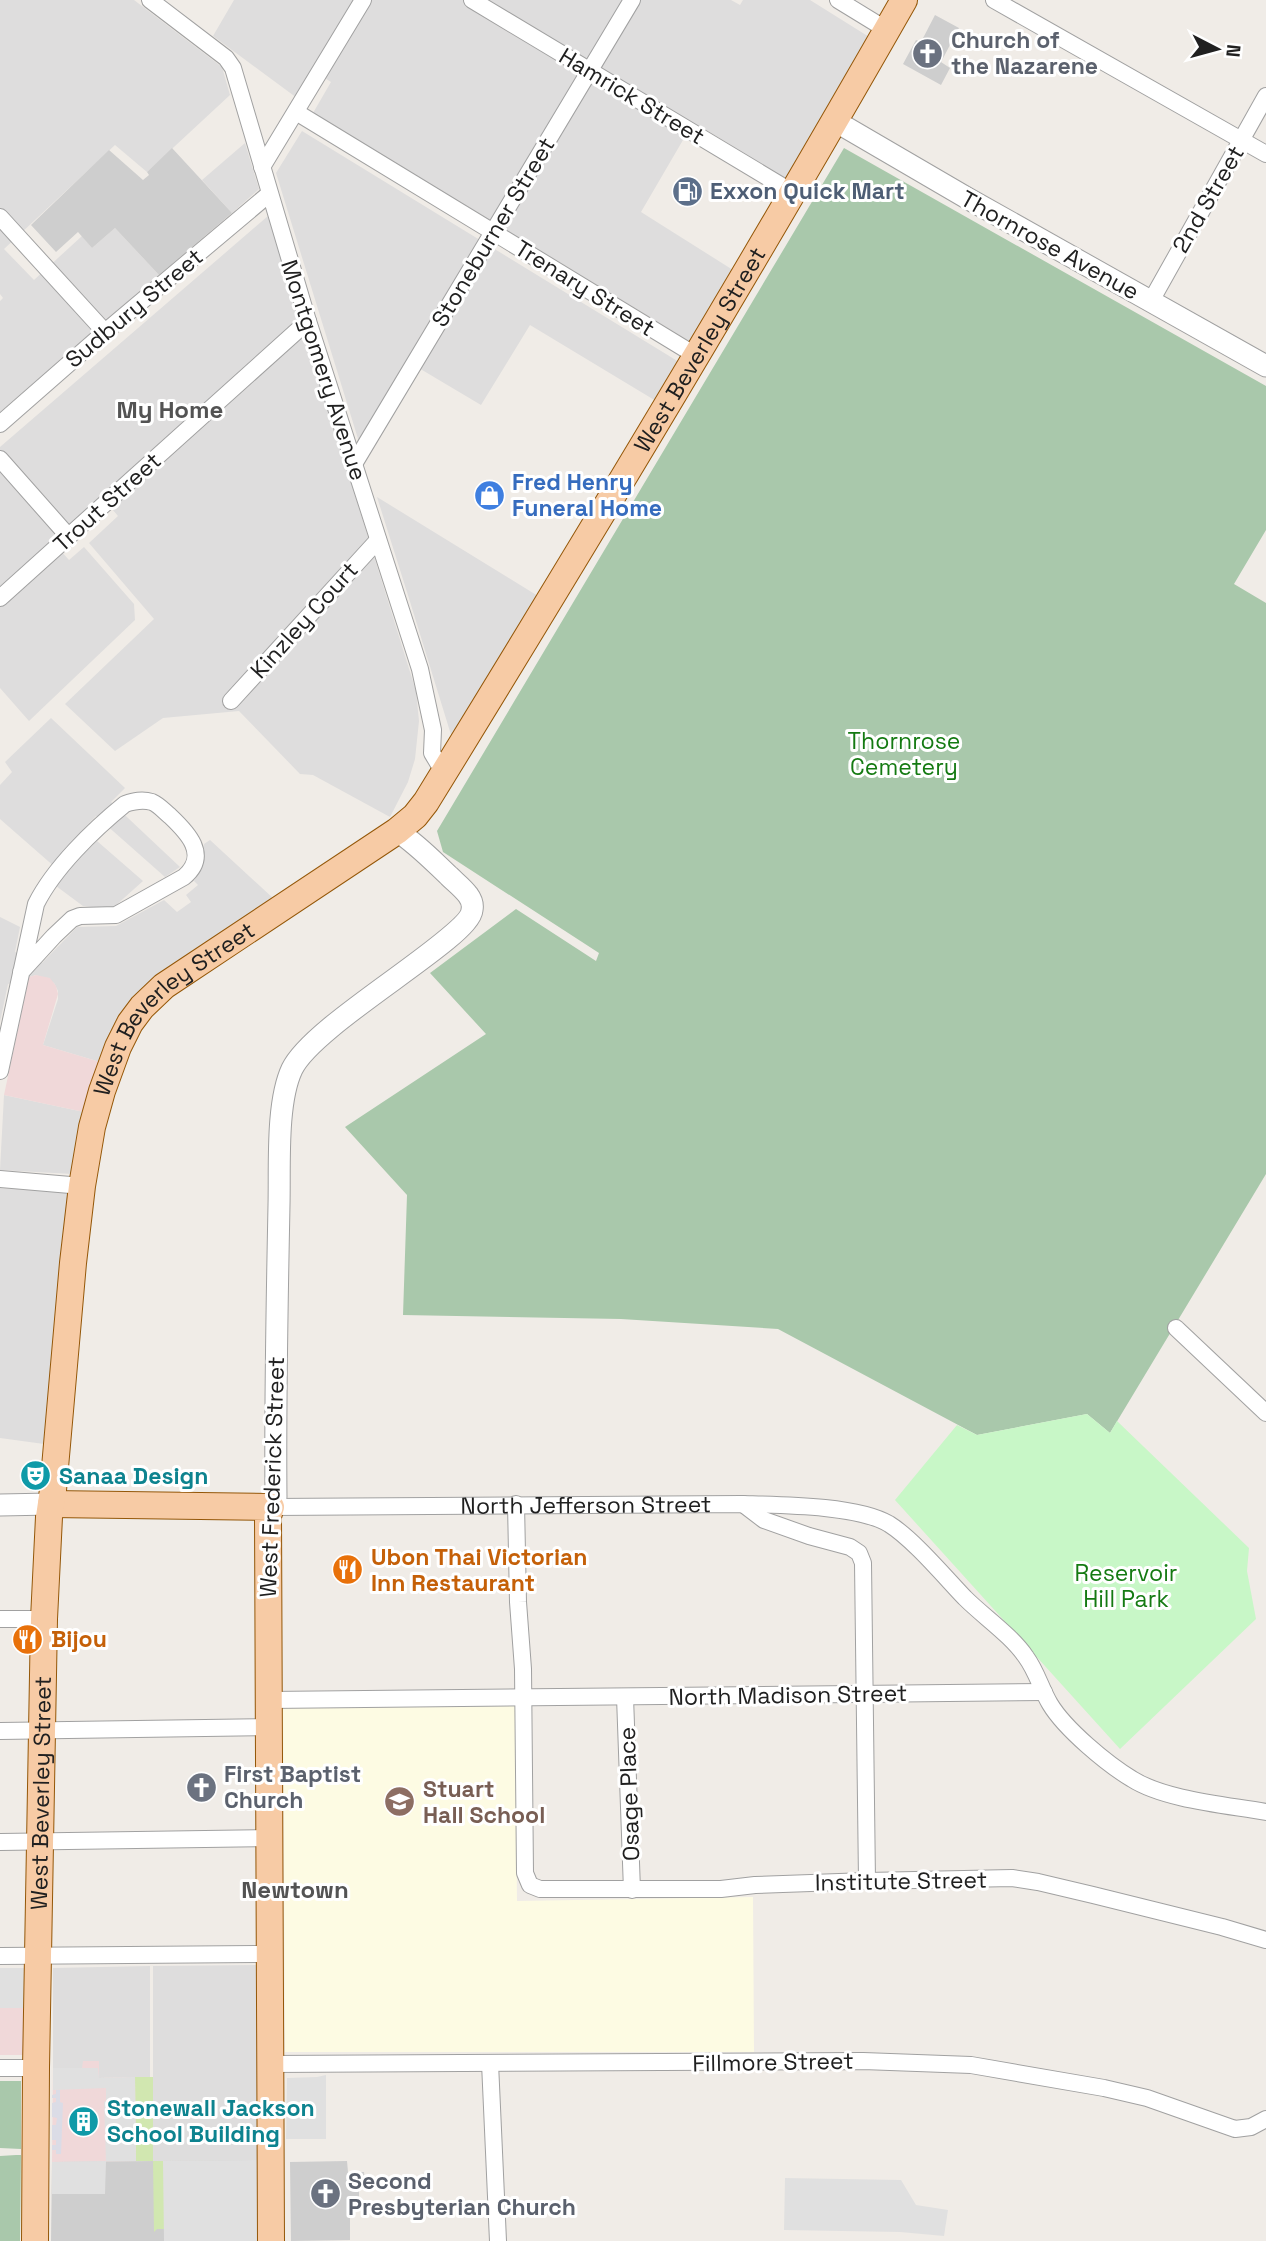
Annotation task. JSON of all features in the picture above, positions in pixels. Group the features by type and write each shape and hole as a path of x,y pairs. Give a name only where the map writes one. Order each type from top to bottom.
{"main road":[{"name":"West Beverley Street","path":"35,2241 44,1619 51,1504 82,1186 92,1127 118,1047 142,1007 164,986 397,831 415,816 426,802 563,578 904,0"},
{"name":"North Jefferson Street","path":"51,1504 271,1507"},
{"name":"West Frederick Street","path":"271,1507 268,1516 271,2241"}],"street":[{"name":"Montgomery Avenue","path":"150,0 226,58 233,68 308,321 420,669 433,730 432,753 444,773"},
{"path":"262,167 363,0"},
{"name":"Hamrick Street","path":"472,0 792,192"},
{"name":"Stoneburner Street","path":"354,464 632,0"},
{"path":"838,0 887,30"},
{"path":"994,0 1266,154"},
{"name":"2nd Street","path":"1151,301 1266,96"},
{"name":"Trenary Street","path":"296,112 695,355"},
{"name":"Thornrose Avenue","path":"835,121 1266,366"},
{"name":"Sudbury Street","path":"0,424 269,194"},
{"path":"0,217 105,332"},
{"name":"Trout Street","path":"0,598 308,321"},
{"path":"0,459 69,537"},
{"name":"Kinzley Court","path":"231,701 378,540"},
{"path":"0,1072 21,972 36,904 66,862 113,814 135,800 157,804 192,839 194,861 190,872 184,877 116,915 80,916 72,919 21,972"},
{"name":"West Frederick Street","path":"271,1507 276,1497 275,1372 281,1122 288,1077 297,1059 310,1044 437,947 467,921 472,911 468,895 412,841 397,831"},
{"path":"0,1179 82,1186"},
{"path":"1176,1328 1266,1413"},
{"path":"0,1505 51,1504"},
{"path":"516,1504 524,1698"},
{"path":"742,1504 764,1520 850,1547 859,1553 863,1563 867,1881"},
{"name":"North Jefferson Street","path":"271,1507 742,1504 860,1513 891,1525 1024,1654 1036,1671 1044,1692"},
{"path":"0,1619 44,1619"},
{"path":"1044,1692 1055,1712 1073,1732 1117,1770 1144,1786 1174,1795 1266,1812"},
{"name":"North Madison Street","path":"269,1700 1044,1692"},
{"name":"Osage Place","path":"625,1697 632,1890"},
{"name":"Institute Street","path":"524,1698 525,1873 530,1885 540,1889 721,1889 755,1885 1012,1878 1222,1927 1266,1940"},
{"path":"0,1731 269,1727"},
{"path":"0,1842 268,1838"},
{"path":"0,1955 269,1954"},
{"name":"Fillmore Street","path":"270,2064 863,2061 971,2066 1104,2088 1147,2098 1230,2128 1251,2127 1266,2119"},
{"path":"491,2063 498,2241"},
{"path":"0,2068 36,2068"}],"shaded area":[{"path":"0,0 134,0 222,67 230,95 147,172 115,145 4,249 34,280 82,236 92,248 115,228 159,275 0,412 0,301 3,298 0,294"},
{"path":"234,0 731,0 740,5 743,0 810,0 874,40 788,180 698,125 683,140 641,212 733,270 691,342 313,113 331,82 314,71 297,98 213,36"},
{"name":"Church of the Nazarene","path":"935,15 959,28 941,62 950,68 941,85 903,64 916,40 921,42"},
{"path":"302,131 679,362 656,401 530,325 481,405 407,361 359,442 276,173"},
{"path":"245,143 259,189 232,213 202,180"},
{"path":"172,148 232,213 159,275 115,228 92,248 78,232 56,252 31,225 109,150 143,180 149,175 147,172"},
{"path":"268,216 416,691 419,721 415,759 408,782 390,817 313,775 300,774 239,711 163,718 115,751 65,704 154,619 89,543 118,516 101,496 52,541 69,560 84,547 134,604 135,620 29,721 0,688 0,447"},
{"path":"377,497 538,596 452,738 407,592"},
{"path":"51,718 125,788 111,802 180,867 165,877 96,816 76,837 89,849 97,841 143,881 114,907 107,909 83,906 56,886 64,875 0,819 0,785 12,772 5,762"},
{"path":"210,840 274,899 138,993 114,1024 100,1062 43,1045 58,999 58,991 54,983 36,975 8,984 0,1022 0,917 20,927 15,952 42,963 77,927 116,926 164,900 177,912 191,902 186,895 198,885 194,881 203,865 204,844"},
{"path":"36,975 50,978 58,994 43,1045 100,1062 84,1112 4,1095 29,977"},
{"path":"4,1095 84,1112 72,1174 0,1170"},
{"path":"0,1188 72,1192 44,1444 0,1438"},
{"name":"Stuart Hall School","path":"515,1706 517,1901 753,1897 754,2052 285,2052 283,1708"},
{"path":"257,1965 259,2160 153,2161 153,1966"},
{"path":"150,1966 150,2077 98,2078 98,2062 83,2068 53,2068 53,1968"},
{"path":"0,1968 26,1968 25,2008 0,2008"},
{"path":"0,2008 25,2008 25,2055 0,2055"},
{"path":"83,2061 99,2061 99,2078 153,2077 153,2161 52,2162 53,2068 82,2068"},
{"path":"53,2068 98,2068 99,2078 135,2077 136,2161 106,2161 106,2088 53,2090"},
{"path":"326,2075 326,2139 286,2139 287,2078"},
{"path":"56,2090 60,2090 60,2102 63,2103 61,2154 52,2150 56,2140 52,2140 52,2125 56,2125 57,2118 52,2117 52,2103 56,2102 56,2098 52,2098 52,2095 56,2094"},
{"path":"259,2160 260,2241 51,2241 52,2162"},
{"path":"259,2160 260,2241 164,2241 163,2161"},
{"path":"106,2161 105,2194 52,2194 52,2162"},
{"name":"Second Presbyterian Church","path":"347,2161 348,2172 364,2172 365,2184 359,2185 359,2204 350,2205 350,2240 291,2241 290,2162"},
{"path":"785,2178 901,2180 916,2205 948,2210 944,2236 900,2232 784,2230"}],"green space":[{"name":"Thornrose Cemetery","path":"844,148 1266,386 1266,530 1234,584 1266,603 1266,1174 1110,1433 1087,1414 977,1435 778,1329 621,1319 403,1315 407,1195 345,1127 486,1034 430,973 516,909 596,961 599,953 443,852 437,831"},
{"name":"Reservoir Hill Park","path":"1087,1414 1110,1433 1117,1421 1249,1548 1247,1571 1256,1619 1120,1749 895,1500 957,1425 977,1435"},
{"path":"135,2077 153,2077 153,2161 136,2161"},
{"path":"0,2081 21,2081 21,2149 0,2148"},
{"path":"21,2155 20,2241 0,2241 0,2156"},
{"path":"153,2161 179,2161 167,2229 157,2229 154,2232"}],"place":[{"name":"Church of the Nazarene","path":"928,53"},
{"name":"Exxon Quick Mart","path":"687,191"},
{"name":"Fred Henry Funeral Home","path":"489,495"},
{"name":"Sanaa Design","path":"36,1476"},
{"name":"Ubon Thai Victorian Inn Restaurant","path":"348,1570"},
{"name":"Bijou","path":"28,1639"},
{"name":"First Baptist Church","path":"201,1787"},
{"name":"Stuart Hall School","path":"400,1802"},
{"name":"Stonewall Jackson School Building","path":"84,2121"},
{"name":"Second Presbyterian Church","path":"325,2194"}],"district":[{"name":"My Home","path":"170,410"},
{"name":"Newtown","path":"295,1890"}]}
